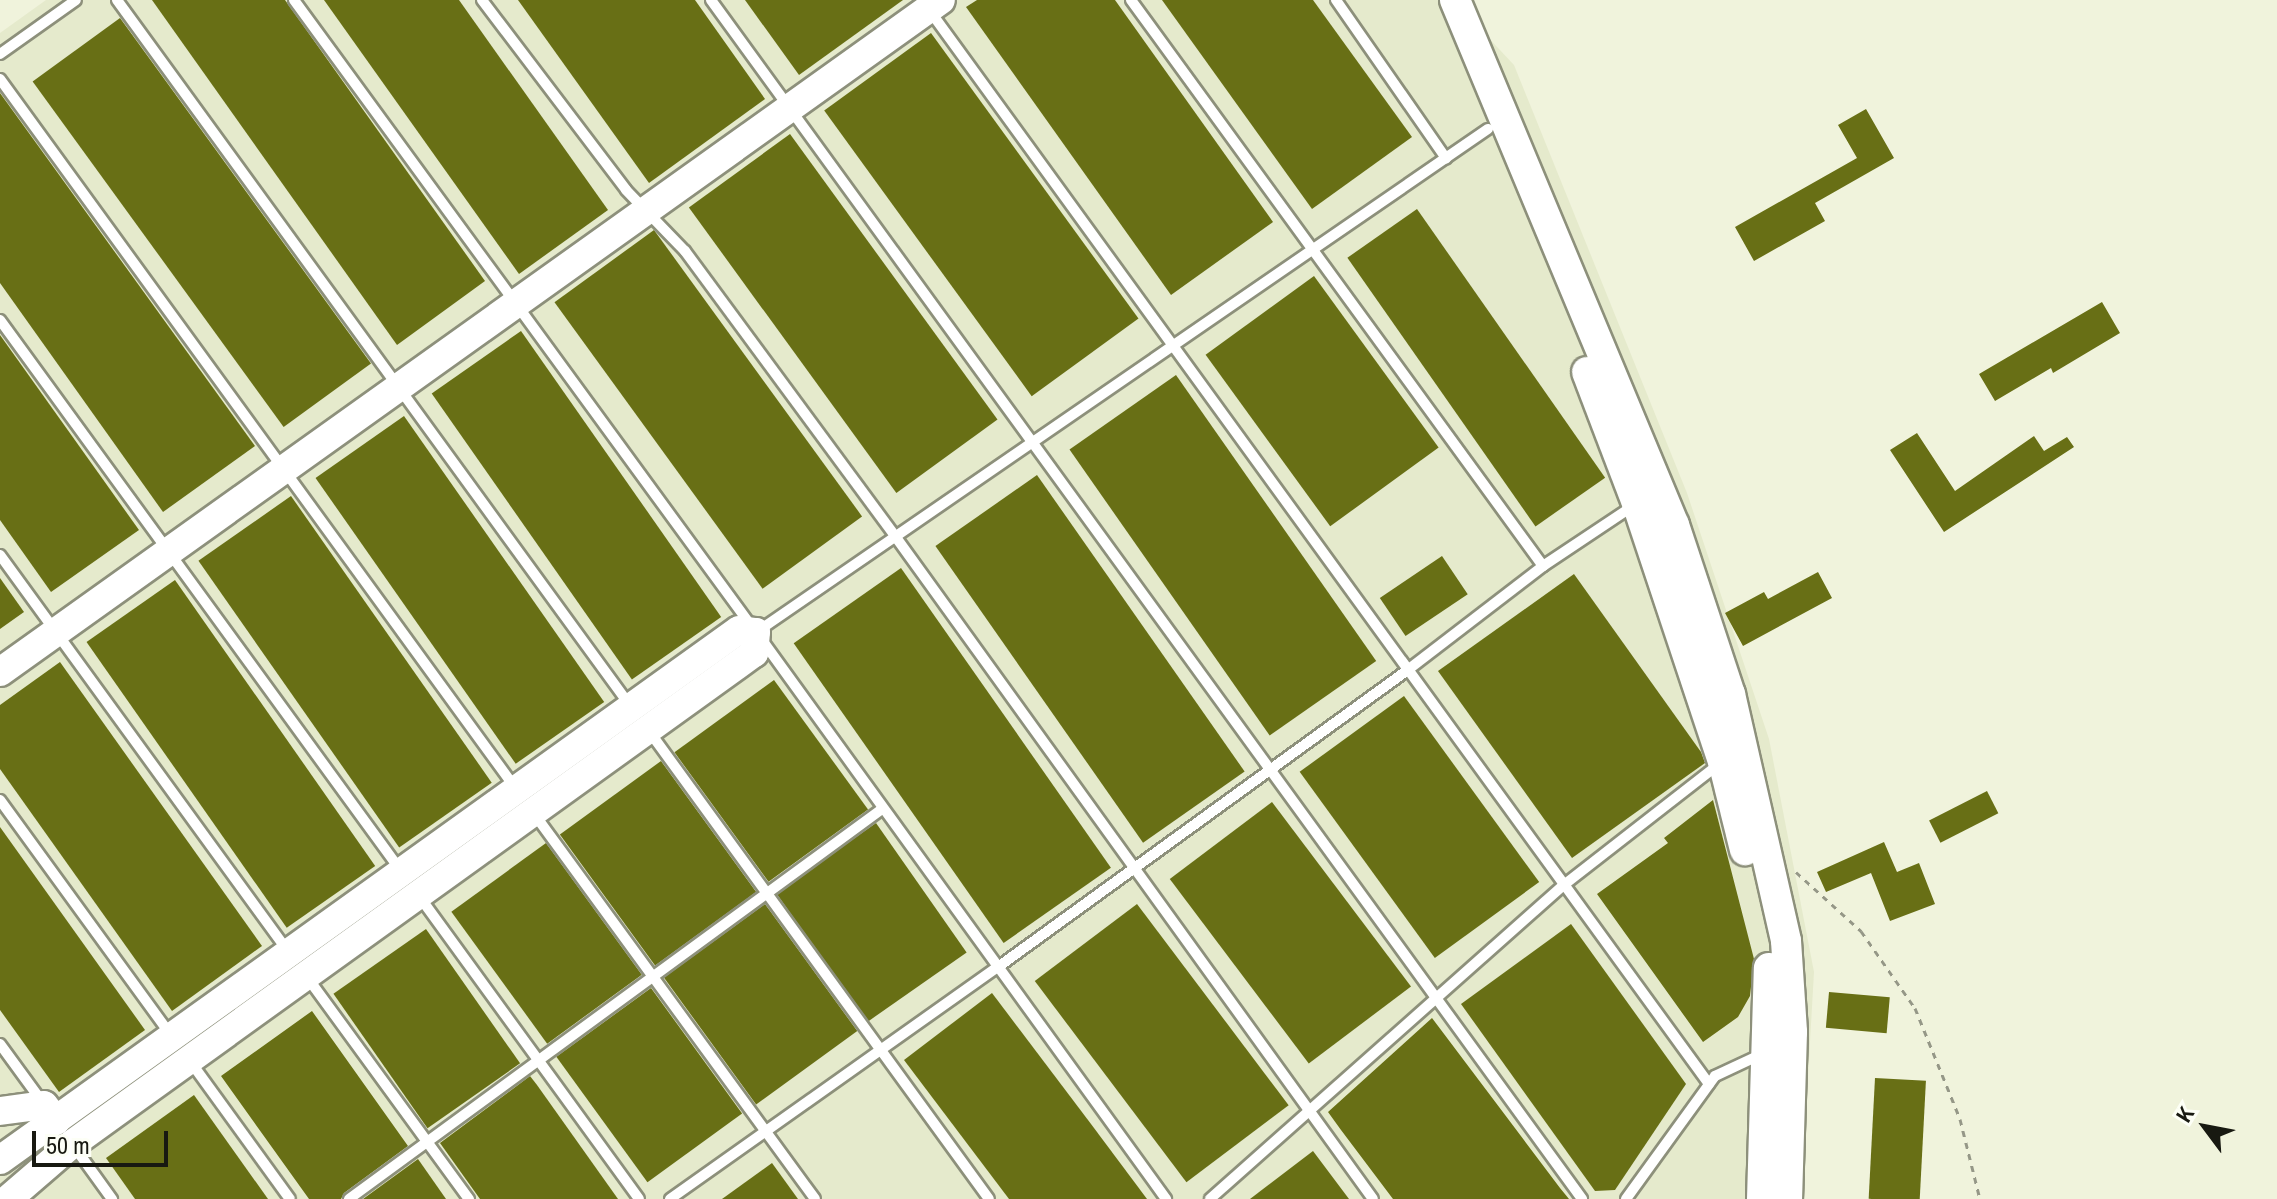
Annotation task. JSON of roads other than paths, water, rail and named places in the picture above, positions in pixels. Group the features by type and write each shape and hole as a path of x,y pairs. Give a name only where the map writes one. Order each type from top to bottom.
{"main road":[{"path":"1434,0 1637,503 1723,761 1758,904 1770,973 1780,1051 1787,1199"},
{"path":"1455,0 1674,525 1730,694 1786,941 1780,1051 1762,1199"}],"street":[{"path":"0,672 649,211 930,3"},
{"path":"0,1160 57,1123 172,1037 298,964 410,884 640,718 739,630 756,632"},
{"path":"8,1199 57,1123 189,1060 298,964"},
{"path":"0,1111 57,1123"}],"lane":[{"path":"0,54 76,0"},
{"path":"117,0 989,1199"},
{"path":"294,0 1166,1199"},
{"path":"482,0 626,190 685,251 895,536 1373,1199"},
{"path":"711,0 1582,1199"},
{"path":"1131,0 1543,566"},
{"path":"1336,0 1446,158"},
{"path":"930,3 1173,345 1709,1084"},
{"path":"0,79 815,1199"},
{"path":"756,632 1488,129"},
{"path":"0,320 639,1199"},
{"path":"670,1199 998,967 1269,767 1409,669 1543,566 1637,503"},
{"path":"0,555 469,1199"},
{"path":"1210,1199 1565,884 1723,761"},
{"path":"0,800 172,1037"},
{"path":"349,1199 882,809"},
{"path":"0,1044 112,1199"},
{"path":"1626,1199 1715,1076 1780,1051"},
{"path":"189,1060 290,1199"}]}
